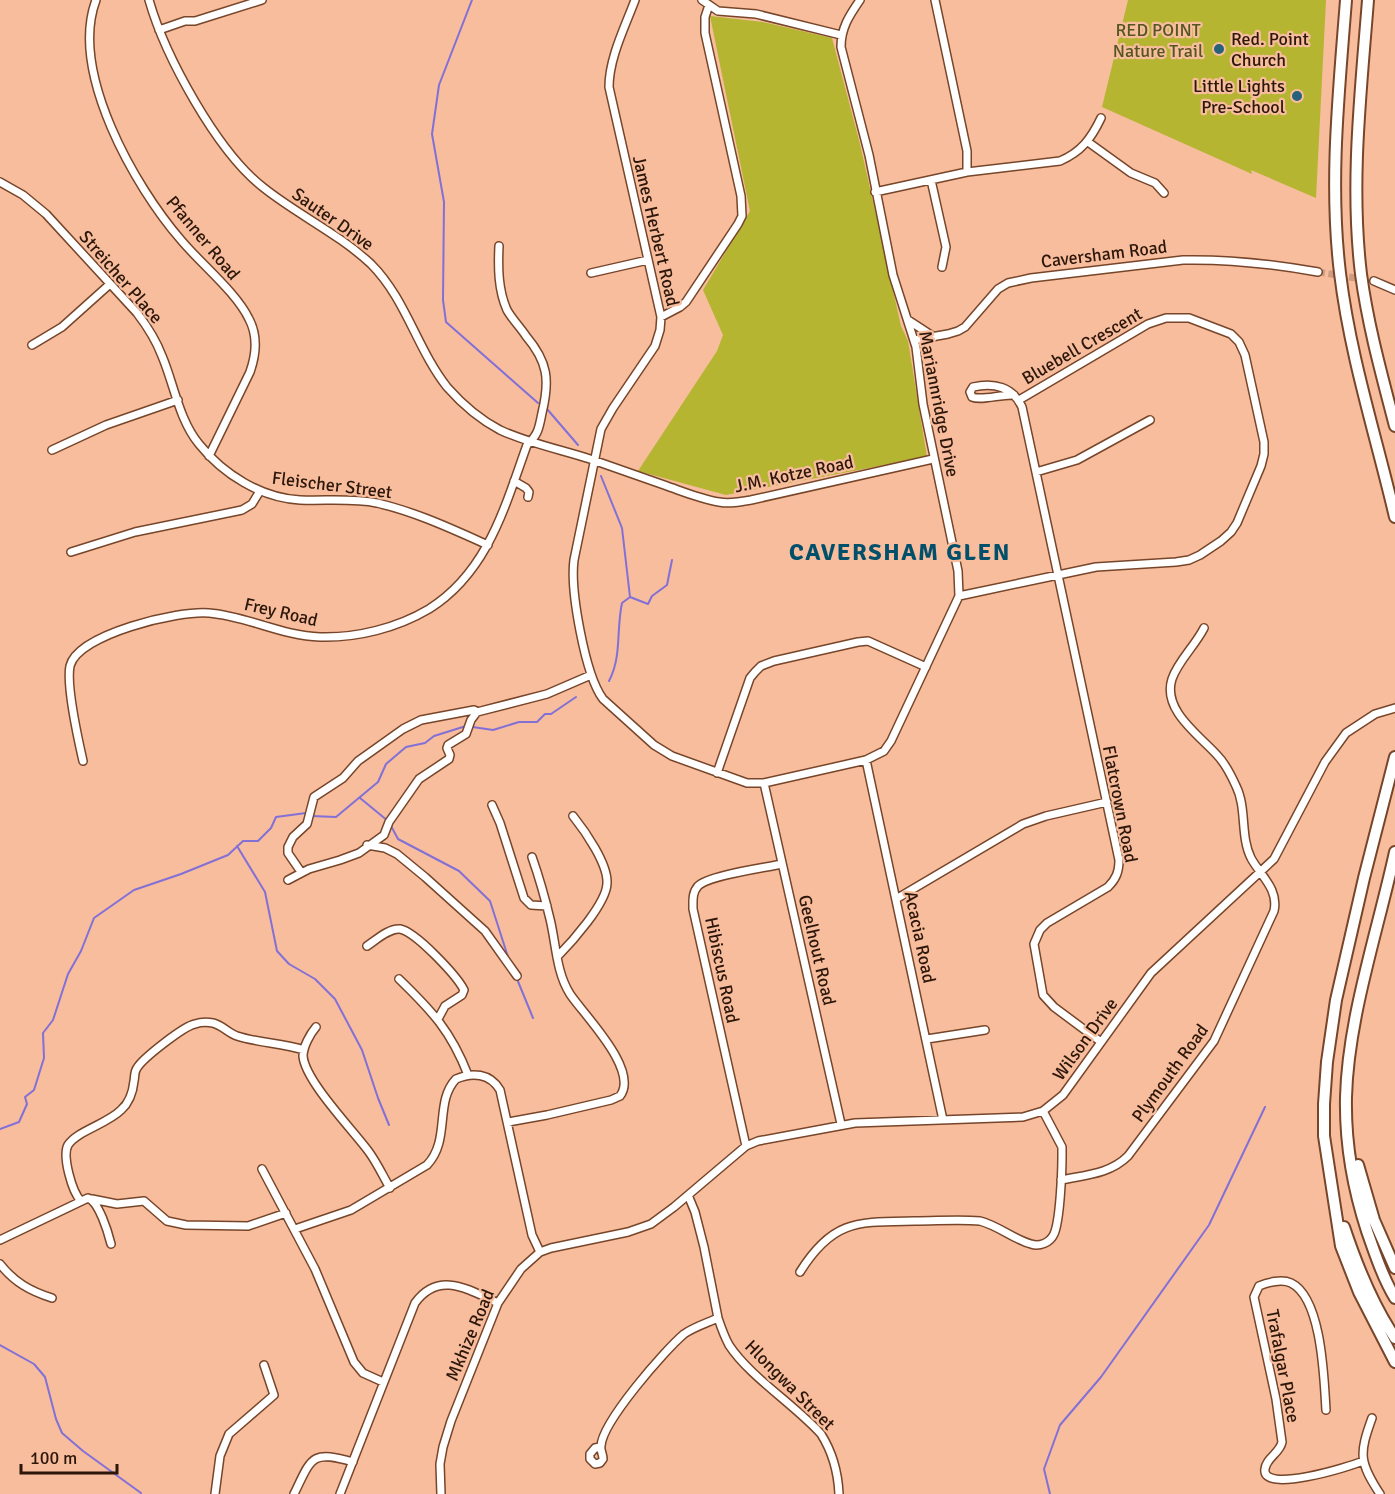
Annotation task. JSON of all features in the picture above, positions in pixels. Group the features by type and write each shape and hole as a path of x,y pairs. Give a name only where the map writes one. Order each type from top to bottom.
{"highway":[{"path":"1346,0 1337,115 1335,188 1338,251 1353,351 1395,517"},
{"path":"1368,0 1358,140 1357,220 1365,300 1395,426"},
{"path":"1395,757 1341,978 1327,1062 1324,1136 1341,1246 1367,1310 1395,1362"},
{"path":"1395,852 1359,1004 1346,1097 1349,1151 1358,1203 1373,1250 1395,1298"},
{"path":"1346,1097 1355,1155 1366,1195 1381,1240 1395,1268"},
{"path":"1334,1198 1359,1270 1395,1338"}],"street":[{"name":"Pfanner Road","path":"96,0 92,15 91,53 98,94 110,124 142,184 170,227 244,310 253,327 255,344 250,372 209,456"},
{"name":"Sauter Drive","path":"149,0 159,30 173,60 208,123 225,147 261,186 346,244 374,267 400,303 439,375 459,400 474,414 511,435 593,460"},
{"path":"159,30 262,0"},
{"name":"James Herbert Road","path":"635,0 609,75 609,87 661,317 655,346 605,420 593,460 572,574 591,675 603,699 654,745 672,756 747,783 764,783 866,760"},
{"path":"702,0 718,11 756,14 841,35 847,19 860,0"},
{"path":"935,0 967,151 968,172"},
{"path":"661,317 686,302 742,216 741,196 705,33 705,17 709,5"},
{"name":"Mariannridge Drive","path":"841,35 841,47 861,120 893,275 914,340 922,404 958,571 959,596 891,741 884,751 866,760"},
{"path":"875,192 968,172 1059,161 1069,157 1088,142 1101,118"},
{"path":"1088,142 1131,173 1155,183 1164,193"},
{"path":"931,180 946,247 942,267"},
{"name":"Streicher Place","path":"0,182 35,204 136,313 162,353 193,436 209,456 239,479 260,491"},
{"name":"Frey Road","path":"83,761 77,735 70,666 74,657 92,643 124,629 196,612 228,615 291,633 320,637 357,634 411,618 460,584 475,566 498,527 528,445 537,436 546,394 546,373 539,353 515,322 506,305 500,281 499,246"},
{"name":"Caversham Road","path":"914,340 958,331 965,327 990,297 1008,283 1031,278 1205,259 1262,262 1318,272"},
{"path":"591,273 648,260"},
{"path":"1374,281 1395,290"},
{"path":"32,345 62,327 110,284"},
{"name":"Bluebell Crescent","path":"959,596 1096,567 1189,560 1221,541 1231,532 1262,466 1264,442 1245,355 1239,342 1231,334 1189,318 1166,318 1148,324 1016,398"},
{"path":"906,319 934,337"},
{"path":"994,384 1006,389 1016,398 1002,394 977,399 972,397 970,392 974,387 994,384"},
{"name":"Flatcrown Road","path":"1016,398 1022,407 1119,860 1119,871 1108,887 1047,923 1040,930 1034,944 1043,995 1047,1001 1101,1042"},
{"path":"52,450 106,424 178,400"},
{"path":"1036,472 1077,460 1150,420"},
{"name":"J.M. Kotze Road","path":"593,460 695,496 730,503 933,459"},
{"path":"514,481 526,488 529,492 528,497"},
{"name":"Fleischer Street","path":"71,552 124,535 242,510 252,504 260,491 297,500 350,500 375,503 423,516 488,545"},
{"name":"Plymouth Road","path":"1061,1180 1106,1171 1120,1164 1128,1156 1208,1050 1220,1030 1274,911 1275,898 1261,872 1252,861 1247,848 1241,799 1237,787 1218,756 1189,728 1179,713 1170,692 1173,677 1204,628"},
{"path":"717,772 750,678 761,666 837,646 868,641 926,666"},
{"path":"475,715 547,694 591,675"},
{"name":"Wilson Drive","path":"688,1195 746,1146 775,1137 841,1124 1023,1117 1043,1111 1063,1095 1151,973 1261,872 1281,849 1336,745 1346,733 1360,722 1395,708"},
{"path":"288,880 301,872 351,856 384,835 389,822 419,779 449,759 448,746 466,734 475,715 474,710 421,720 403,729 358,761 343,778 314,797 307,824 293,837 288,847 288,853 301,872"},
{"name":"Acacia Road","path":"866,760 943,1120"},
{"path":"855,762 869,774"},
{"name":"Geelhout Road","path":"764,783 841,1124"},
{"path":"896,899 1023,824 1046,816 1107,802"},
{"path":"492,805 524,898 531,905 547,906"},
{"path":"557,957 581,932 605,894 608,884 603,867 573,816"},
{"path":"368,845 385,848 397,854 425,877 485,931 517,976"},
{"path":"508,1122 611,1100 623,1093 623,1082 615,1055 606,1039 568,991 557,957 547,906 532,857"},
{"name":"Hibiscus Road","path":"746,1146 693,909 693,894 700,884 712,879 782,864"},
{"path":"367,946 392,930 401,929 422,943 464,990 462,995 445,1006 438,1019"},
{"path":"399,979 438,1019 457,1049 468,1075"},
{"path":"81,1201 75,1193 68,1166 66,1156 68,1144 78,1135 106,1123 120,1112 130,1097 137,1068 184,1029 202,1023 213,1023 238,1036 304,1050"},
{"path":"316,1027 304,1050 305,1063 312,1078 368,1151 390,1188"},
{"path":"927,1039 985,1030"},
{"path":"295,1229 340,1215 427,1165 435,1156 440,1143 449,1088 456,1079 468,1075 481,1075 497,1084 508,1122 532,1235 540,1252"},
{"path":"800,1272 814,1250 823,1241 843,1229 866,1221 980,1221 1035,1246 1046,1243 1055,1233 1062,1147 1043,1111"},
{"path":"262,1169 322,1285 354,1362 363,1373 383,1382"},
{"name":"Mkhize Road","path":"441,1494 440,1464 446,1438 498,1303 521,1269 540,1252 551,1248 641,1228 659,1219 688,1195"},
{"name":"Hlongwa Street","path":"688,1195 702,1239 718,1318 730,1346 821,1434 828,1444 835,1466 839,1494"},
{"path":"92,1199 106,1226 111,1244"},
{"path":"0,1240 51,1218 81,1201 92,1199 110,1203 144,1201 167,1221 186,1226 248,1226 286,1213"},
{"path":"0,1264 25,1288 51,1298"},
{"name":"Trafalgar Place","path":"1326,1410 1317,1326 1304,1296 1292,1283 1285,1281 1259,1286 1254,1297 1276,1399 1282,1442 1266,1465 1268,1479 1284,1487 1304,1485 1363,1461"},
{"path":"340,1494 415,1303 424,1293 447,1284 498,1303"},
{"path":"600,1447 618,1408 679,1340 691,1330 718,1318"},
{"path":"215,1494 220,1456 229,1434 272,1398 274,1392 264,1365"},
{"path":"1372,1418 1365,1437 1363,1461 1380,1494"},
{"path":"294,1494 306,1468 316,1458 327,1455 353,1462"}],"green space":[{"name":"RED POINT Nature Trail","path":"1128,0 1326,0 1316,198 1251,170 1252,174 1102,107"},
{"path":"710,16 763,22 832,38 860,144 901,326 908,341 927,457 726,495 638,471 717,351 723,335 703,290 750,211"}],"waterway":[{"path":"472,0 439,85 432,134 444,202 443,300 446,322 538,403"},
{"path":"547,409 578,445"},
{"path":"601,476 622,528 630,597"},
{"path":"609,681 616,662 622,603 630,597 648,604 652,596 667,585 672,560"},
{"path":"311,816 336,817 378,782 386,764 406,747 425,743 434,736 466,726 493,730 519,722 537,722 545,714 551,714 576,697"},
{"path":"360,798 388,821"},
{"path":"0,1129 19,1122 27,1104 25,1097 34,1090 44,1058 43,1033 53,1020 68,974 81,951 94,918 134,890 228,855 243,841 258,841 271,828 276,817 306,813"},
{"path":"391,826 398,839 459,871 490,901 509,960"},
{"path":"237,846 265,892 277,951 289,964 315,979 335,999 362,1050 389,1125"},
{"path":"517,979 533,1018"},
{"path":"1050,1494 1044,1469 1060,1425 1101,1377 1209,1225 1265,1107"},
{"path":"0,1345 34,1364 45,1377 62,1433 141,1493"}],"tunnel":[{"path":"1318,272 1374,281"}],"place":[{"name":"Red. Point Church","path":"1219,49"},
{"name":"Little Lights Pre-School","path":"1297,96"}],"district":[{"name":"CAVERSHAM GLEN","path":"900,552"}]}
